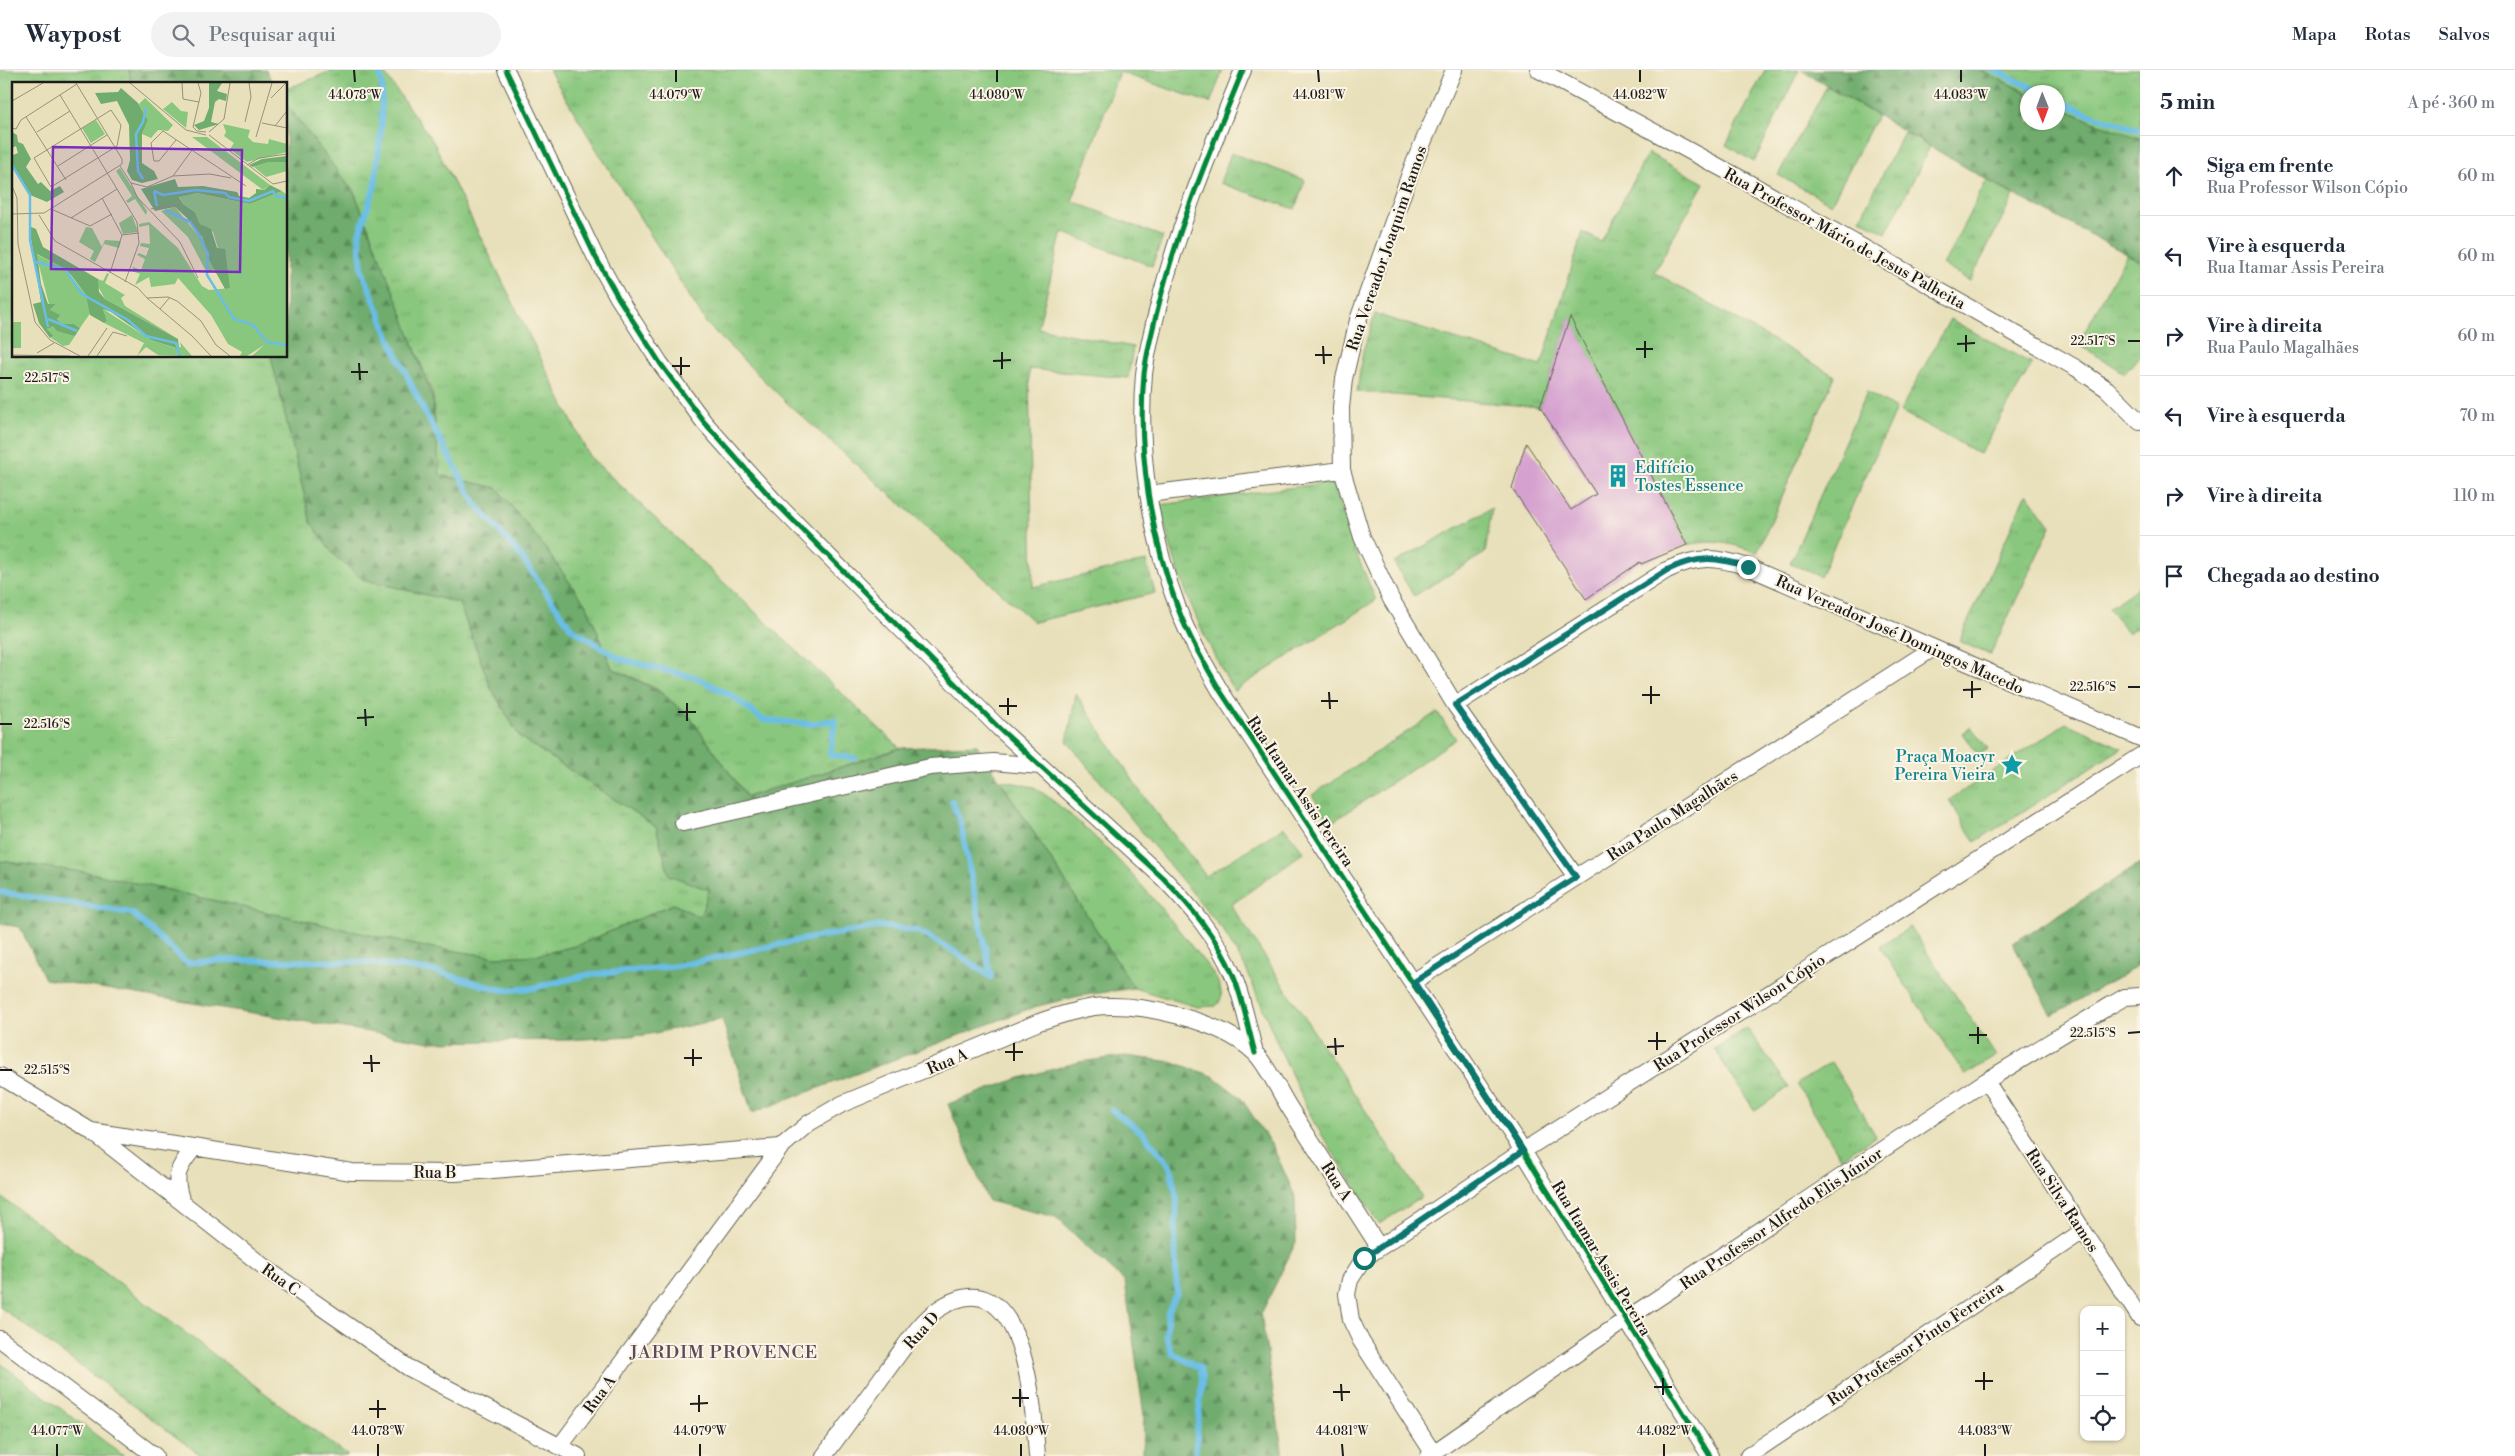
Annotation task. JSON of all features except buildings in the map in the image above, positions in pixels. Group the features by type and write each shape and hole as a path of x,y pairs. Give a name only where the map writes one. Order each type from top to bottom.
{"street":[{"path":"506,70 595,256 619,299 681,393 774,501 999,728 1163,878 1201,921 1224,956 1233,976 1255,1053"},
{"name":"Rua Itamar Assis Pereira","path":"1243,70 1181,230 1152,330 1144,374 1143,415 1148,494 1167,578 1180,613 1197,649 1245,731 1414,982 1523,1151 1710,1456"},
{"name":"Rua Vereador Joaquim Ramos","path":"1454,70 1412,168 1358,320 1344,379 1341,408 1342,470 1358,525 1381,579 1455,705 1576,877"},
{"name":"Rua Professor Mário de Jesus Palheita","path":"1539,70 1748,183 2076,368 2107,389 2140,422"},
{"path":"1148,494 1342,470"},
{"name":"Rua Vereador José Domingos Macedo","path":"1455,705 1667,570 1697,558 1713,558 1748,567 1932,649 2140,738"},
{"name":"Rua Paulo Magalhães","path":"1414,982 1932,649"},
{"name":"Rua Professor Wilson Cópio","path":"1432,1455 1355,1331 1348,1308 1347,1294 1350,1280 1364,1258 1523,1151 2140,756"},
{"path":"683,823 930,767 993,762 1040,766"},
{"name":"Rua Professor Alfredo Elis Júnior","path":"1432,1455 1625,1320 1986,1082 2125,997 2140,996"},
{"name":"Rua A","path":"560,1445 781,1147 809,1123 842,1104 1039,1022 1094,1008 1123,1006 1180,1016 1222,1032 1255,1053 1379,1247"},
{"name":"Rua C","path":"0,1076 91,1131 268,1270 409,1368 578,1456"},
{"name":"Rua Silva Ramos","path":"1986,1082 2140,1318"},
{"name":"Rua B","path":"91,1131 352,1172 455,1172 781,1147"},
{"path":"182,1202 176,1185 180,1164 194,1148"},
{"name":"Rua Professor Pinto Ferreira","path":"1748,1456 2083,1231"},
{"name":"Rua D","path":"824,1456 908,1341 936,1311 958,1298 979,1298 1000,1307 1013,1327 1024,1358 1034,1419 1037,1456"},
{"path":"0,1339 155,1456"}],"green space":[{"path":"0,70 129,70 131,82 12,82 12,358 271,358 311,523 362,579 459,603 491,688 520,737 656,827 669,875 709,890 701,917 673,904 579,945 538,955 496,957 420,946 90,873 0,861"},
{"path":"129,70 266,70 272,82 131,82"},
{"path":"334,70 382,70 434,143 589,456 900,748 747,797 689,716 655,688 612,668 587,606 497,488 439,475 433,395 355,194 288,107 288,88"},
{"path":"549,70 1223,70 1210,103 1119,72 1072,201 1163,237 1152,266 1062,232 1038,328 1133,347 1128,378 1030,369 1029,374 1033,587 1146,561 1155,593 1034,622 787,403 707,324"},
{"path":"1765,70 1799,70 1754,162 1726,145"},
{"path":"1801,70 1980,70 2020,90 2020,130 2065,130 2065,109 2095,123 2140,138 2140,261 1987,180"},
{"path":"1980,70 2140,70 2140,139 2095,123 2065,109 2065,85 2020,85 2020,89"},
{"path":"1827,86 1877,116 1831,204 1778,175"},
{"path":"288,107 355,194 402,313 433,400 440,475 497,488 539,540 587,606 612,668 660,692 689,716 747,797 900,748 977,745 1134,988 1079,996 1034,1007 752,1113 722,1019 645,1035 569,1040 430,1042 45,979 20,927 0,924 0,861 90,873 420,946 496,957 538,955 579,945 673,904 700,917 709,890 669,875 656,827 520,737 491,688 459,603 362,579 334,555 311,523 271,358 288,358"},
{"path":"1904,132 1930,147 1886,233 1860,219"},
{"path":"1231,153 1305,180 1295,209 1220,183"},
{"path":"1648,153 1704,183 1654,272 1835,376 1757,553 1723,543 1706,542 1687,545 1570,318 1540,407 1357,392 1363,351 1375,314 1541,366 1583,232 1601,242"},
{"path":"1987,180 2014,195 1970,281 1943,265"},
{"path":"2127,254 2140,261 2140,355 2125,373 2078,344"},
{"path":"1950,319 2032,364 1980,454 1900,411"},
{"path":"1867,392 1896,409 1820,577 1790,563"},
{"path":"1333,482 1356,553 1376,600 1234,691 1199,624 1173,554 1160,505"},
{"path":"2027,493 2051,526 1990,655 1959,641"},
{"path":"1492,508 1485,553 1414,596 1394,563"},
{"path":"2140,586 2140,625 2128,633 2109,608"},
{"path":"1076,694 1142,794 1206,876 1284,827 1304,852 1231,905 1422,1197 1379,1224 1313,1121 1246,969 1223,930 1067,741"},
{"path":"1437,712 1456,739 1331,823 1312,795"},
{"path":"2066,723 2122,748 1975,842 1949,800"},
{"path":"1971,727 1988,749 1978,755 1963,733"},
{"path":"1000,780 1034,787 1067,812 1106,848 1142,886 1214,975 1220,986 1221,994 1219,1003 1216,1006 1197,1007 1134,988"},
{"path":"2140,864 2140,965 2052,1015 2013,943"},
{"path":"1910,927 1996,1056 1965,1075 1880,947"},
{"path":"1747,1028 1789,1087 1755,1111 1714,1049"},
{"path":"1125,1056 1173,1062 1213,1076 1241,1098 1273,1147 1295,1196 1296,1242 1261,1314 1283,1456 1143,1456 1144,1416 1125,1282 1056,1217 988,1201 948,1104 1017,1079 1079,1062"},
{"path":"1831,1062 1876,1136 1841,1158 1797,1084"},
{"path":"0,1196 101,1269 348,1456 202,1456 0,1307"},
{"path":"0,1363 124,1456 0,1456"}],"waterway":[{"path":"379,70 382,85 381,129 375,185 359,234 362,270 391,342 423,409 475,503 520,555 571,628 620,659 697,678 732,696 763,720 811,724 835,720 830,755 855,758"},
{"path":"1994,70 2026,85"},
{"path":"2065,103 2089,114 2140,130"},
{"path":"952,801 960,821 991,977"},
{"path":"0,892 132,913 187,963 222,960 365,962 434,971 493,988 507,990 533,988 587,975 677,966 800,940 881,926 918,931 952,950 991,977"},
{"path":"1112,1110 1143,1133 1170,1166 1177,1200 1175,1238 1177,1293 1168,1312 1166,1336 1172,1353 1200,1368 1202,1379 1195,1456"}],"cycle path":[{"path":"506,70 595,256 619,299 660,363 704,422 774,501 999,728 1163,878 1184,900 1211,935 1227,961 1240,994 1255,1053"},
{"path":"1243,70 1176,244 1148,348 1144,374 1142,404 1148,495 1169,583 1198,653 1221,692 1523,1151 1710,1456"}],"place":[{"name":"Edifício Tostes Essence","path":"1618,476"},
{"name":"Praça Moacyr Pereira Vieira","path":"2012,765"}],"district":[{"name":"JARDIM PROVENCE","path":"724,1352"}],"route":[{"path":"1364,1258 1523,1151 1414,982 1576,877 1455,705 1667,570 1681,563 1697,558 1713,558 1748,567"}]}
